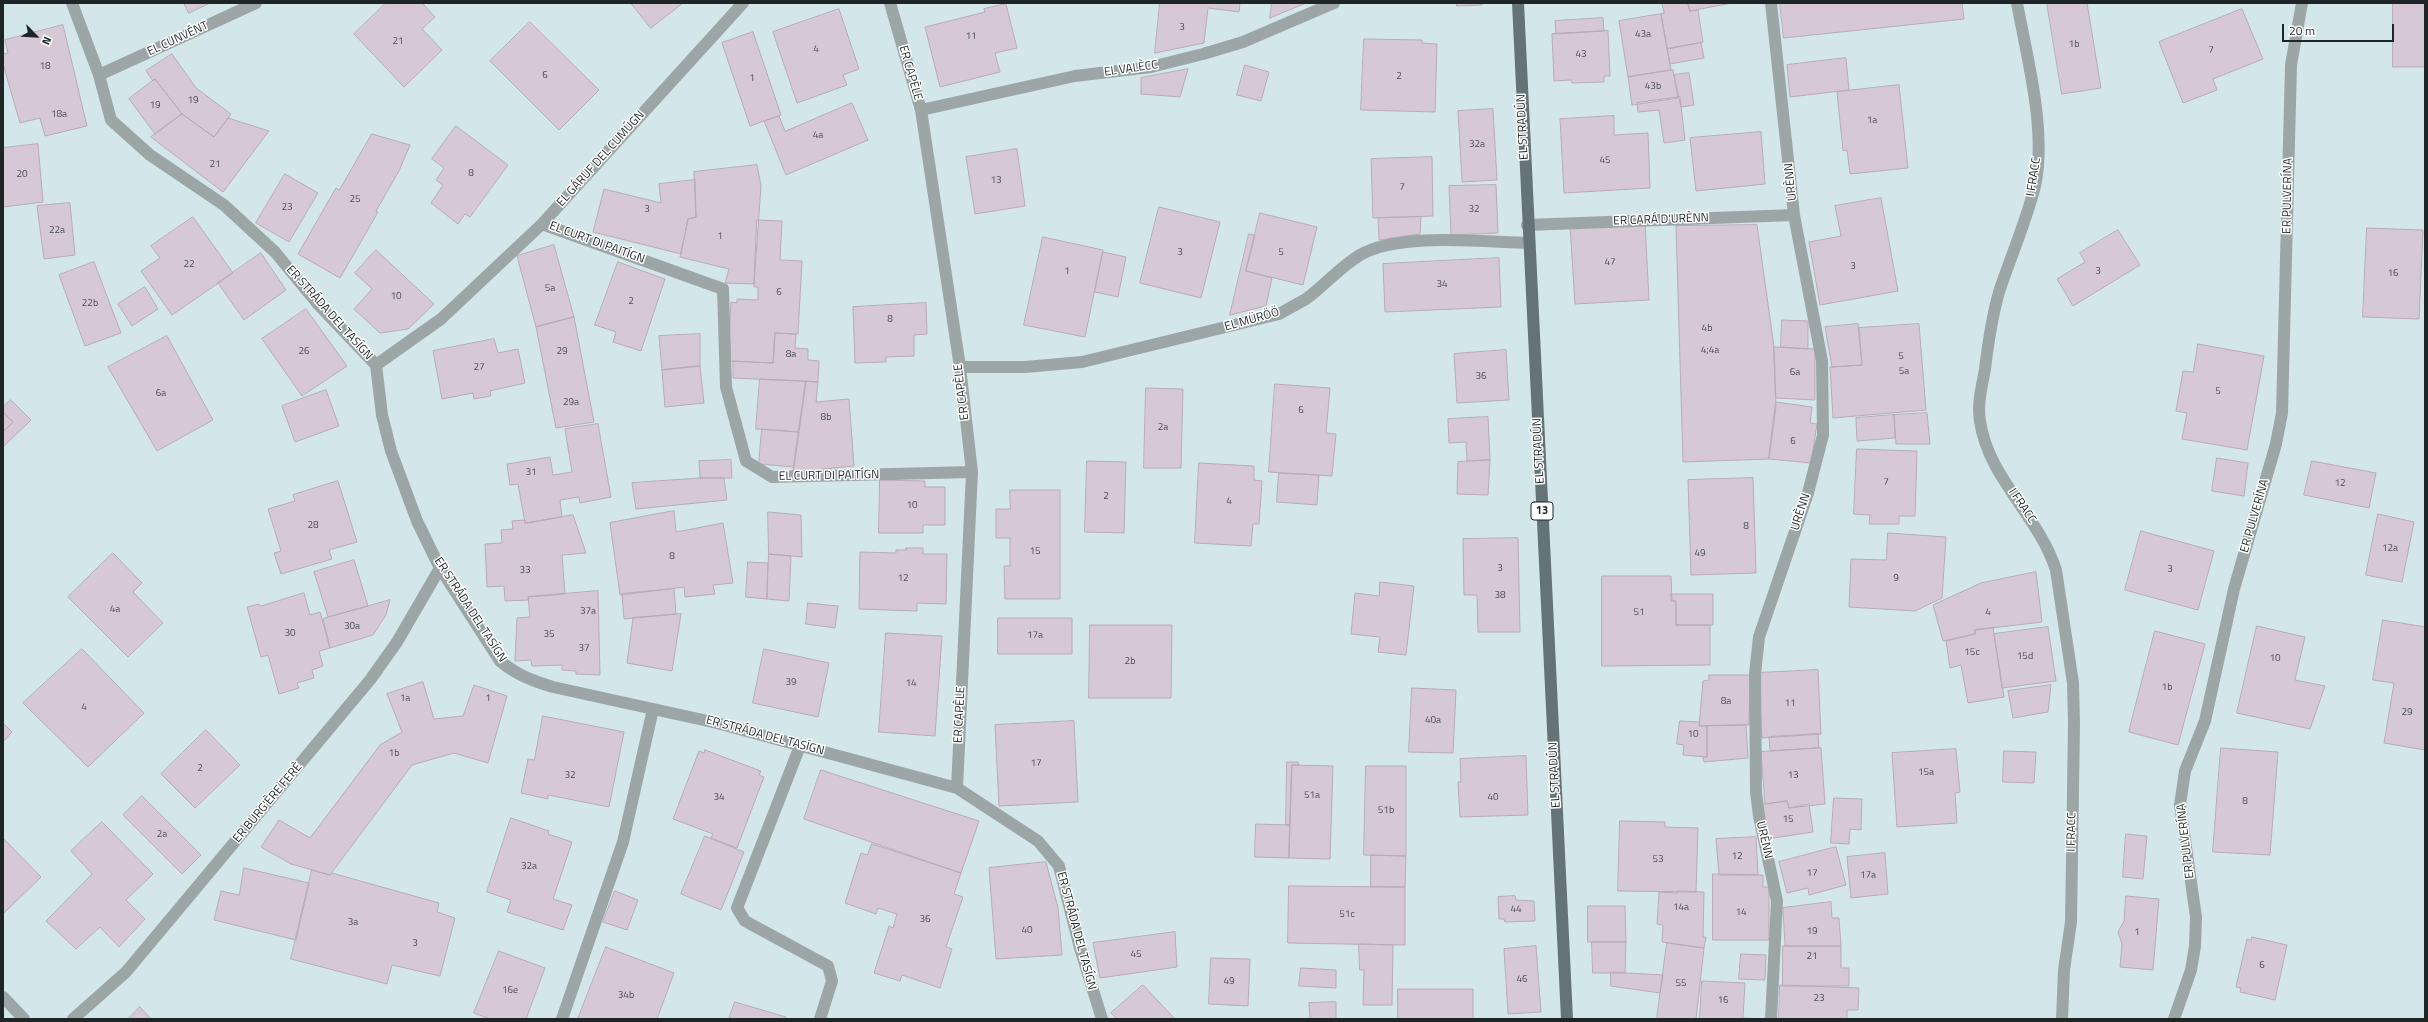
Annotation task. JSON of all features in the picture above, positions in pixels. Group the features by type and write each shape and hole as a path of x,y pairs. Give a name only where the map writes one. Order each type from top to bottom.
{"main road":[{"name":"EL STRADÚN","path":"1518,3 1528,243 1567,1019"}],"street":[{"name":"ER STRÁDA DEL TASÍGN","path":"72,3 99,75 111,120 150,155 224,205 270,247 376,365 382,415 391,451 417,521 440,568 500,661 512,671 553,687 653,709 800,746 956,788 1038,841 1059,866 1080,948 1102,1019"},
{"name":"EL CUNVÉNT","path":"99,75 256,3"},
{"name":"EL GÁRUF DEL CUMÚGN","path":"376,365 441,319 542,224 743,3"},
{"name":"ER CAPÈLE","path":"890,3 921,110 960,367 972,472 956,788"},
{"name":"EL VALÈCC","path":"921,110 1075,76 1151,68 1243,42 1334,3"},
{"name":"URÈNN","path":"1770,1019 1777,901 1759,816 1756,792 1755,674 1760,637 1808,492 1823,435 1822,361 1794,214 1772,3"},
{"name":"I FRACC","path":"2017,3 2039,140 2038,166 2026,217 1996,306 1981,396 1979,418 1986,448 1994,465 2051,552 2056,570 2073,683 2071,922 2064,970 2062,1019"},
{"name":"ER PULVERÍNA","path":"2174,1019 2191,970 2195,946 2196,917 2180,805 2185,771 2205,721 2234,589 2276,444 2282,413 2291,65 2302,3"},
{"name":"ER CARÁ D'URÈNN","path":"1528,225 1794,214"},
{"name":"EL CURT DI PAITÍGN","path":"542,224 723,289 726,387 746,461 772,477 972,472"},
{"name":"EL MÜRÖÖ","path":"960,367 1025,367 1082,362 1279,314 1306,298 1341,268 1361,254 1382,247 1416,241 1528,243"},
{"name":"ER BURG'ÈRE FERÈ","path":"73,1019 126,972 370,680 397,642 440,568"},
{"path":"562,1019 623,842 653,709"},
{"path":"800,746 737,908 745,920 828,966 832,981 820,1019"},
{"path":"3,997 24,1019"}],"building":[{"path":"184,3 210,3 189,13"},
{"path":"386,3 422,3 435,17 422,29 442,50 404,87 354,34"},
{"path":"631,3 683,3 651,28"},
{"path":"1160,3 1240,3 1239,12 1208,8 1204,43 1155,53"},
{"path":"1272,3 1306,3 1270,18"},
{"path":"1457,3 1482,3 1482,5 1457,6"},
{"path":"1662,3 1688,3 1690,11 1698,10 1703,42 1667,49 1661,14 1664,13"},
{"path":"1688,3 1732,3 1690,11"},
{"path":"1780,3 1962,3 1964,19 1784,38"},
{"path":"2047,3 2087,3 2101,88 2062,94"},
{"path":"2393,3 2425,3 2425,67 2393,67"},
{"path":"1006,4 1017,48 995,53 1000,72 940,87 925,27 985,12 984,9"},
{"path":"839,9 859,69 843,75 847,85 797,103 773,32"},
{"path":"2242,9 2263,59 2213,79 2217,90 2183,103 2159,42"},
{"path":"1661,14 1671,70 1628,77 1619,21"},
{"path":"1603,18 1604,31 1556,34 1555,21"},
{"path":"530,22 599,90 559,130 490,61"},
{"path":"63,25 87,126 45,136 40,118 20,123 3,64 3,54 8,53 5,40"},
{"path":"1608,31 1610,76 1604,76 1604,82 1572,83 1571,80 1554,81 1552,34"},
{"path":"753,32 781,115 750,126 722,43"},
{"path":"1364,39 1422,40 1422,43 1437,44 1435,112 1361,110"},
{"path":"1701,43 1704,58 1670,64 1667,49"},
{"path":"172,54 196,88 231,114 214,137 182,114 155,79 153,81 146,71"},
{"path":"1846,58 1849,90 1790,97 1787,65"},
{"path":"1245,65 1269,72 1261,101 1237,95"},
{"path":"1188,69 1180,97 1141,94 1141,78"},
{"path":"1673,70 1678,98 1632,105 1628,77"},
{"path":"1689,73 1694,105 1681,107 1674,75"},
{"path":"155,79 182,114 155,134 129,99"},
{"path":"1899,85 1908,168 1850,174 1847,150 1843,151 1837,92"},
{"path":"1680,97 1685,140 1664,143 1659,110 1638,112 1637,103"},
{"path":"852,103 868,140 786,175 764,121 779,116 785,131"},
{"path":"1493,109 1497,180 1462,182 1458,111"},
{"path":"182,114 214,137 228,118 269,131 223,192 151,137"},
{"path":"1614,116 1614,135 1648,133 1650,188 1564,193 1560,119"},
{"path":"456,126 508,165 470,217 465,214 458,224 431,203 443,185 436,180 444,168 432,159"},
{"path":"1761,132 1765,184 1696,191 1690,138"},
{"path":"372,134 410,145 399,171 376,211 378,212 340,278 298,254 336,188 339,190"},
{"path":"38,144 43,202 3,207 3,148"},
{"path":"1017,149 1025,206 975,214 966,157"},
{"path":"1432,157 1433,216 1373,218 1371,159"},
{"path":"757,165 761,186 754,284 725,283 729,269 680,257 688,219 696,217 694,172"},
{"path":"285,174 318,193 289,242 256,223"},
{"path":"695,180 696,217 688,219 681,254 593,232 604,189 661,203 659,184"},
{"path":"1496,185 1498,233 1451,235 1449,186"},
{"path":"1881,198 1898,291 1820,305 1809,242 1841,236 1835,206"},
{"path":"70,203 75,255 44,259 37,206"},
{"path":"1159,207 1220,222 1201,298 1140,283"},
{"path":"1260,213 1317,227 1303,285 1246,271"},
{"path":"193,217 233,273 172,315 141,271 160,258 151,246"},
{"path":"1421,217 1420,234 1379,240 1378,218"},
{"path":"757,220 782,221 780,260 802,261 798,334 775,333 773,363 728,361 731,302 737,303 737,299 758,300 758,287 754,287"},
{"path":"1645,222 1649,300 1575,304 1570,226"},
{"path":"1757,225 1774,347 1776,407 1769,459 1683,462 1676,226"},
{"path":"2367,228 2423,230 2419,319 2363,317"},
{"path":"2118,230 2140,265 2073,306 2057,279 2085,262 2080,253"},
{"path":"1249,234 1255,235 1246,271 1272,278 1266,306 1230,315"},
{"path":"1043,237 1103,250 1085,337 1024,325"},
{"path":"554,245 574,317 536,327 517,256"},
{"path":"376,250 434,304 408,329 380,333 354,309 372,289 355,273"},
{"path":"1103,252 1126,257 1118,297 1095,292"},
{"path":"261,253 286,290 244,320 218,283"},
{"path":"1499,258 1501,307 1385,312 1383,264"},
{"path":"94,262 121,333 85,346 59,275"},
{"path":"618,262 665,279 641,351 613,342 616,332 595,325"},
{"path":"145,287 158,309 132,326 118,304"},
{"path":"926,303 927,334 914,335 914,356 886,357 886,362 855,363 853,307"},
{"path":"306,309 347,366 302,396 262,339"},
{"path":"574,317 594,422 556,428 536,327"},
{"path":"1782,320 1808,321 1808,349 1781,347"},
{"path":"1858,324 1862,365 1832,367 1825,327"},
{"path":"1919,324 1926,410 1833,418 1830,367 1862,365 1859,328"},
{"path":"775,333 796,334 795,348 808,349 808,360 819,361 818,382 733,378 733,361 773,363"},
{"path":"700,334 700,366 662,370 659,336"},
{"path":"167,336 213,420 157,451 108,367"},
{"path":"494,339 498,353 518,349 525,383 490,391 491,396 474,399 473,393 442,399 433,351"},
{"path":"2198,344 2264,356 2247,450 2182,439 2187,413 2176,411 2183,371 2193,372"},
{"path":"1774,347 1815,349 1815,400 1776,398"},
{"path":"1506,350 1509,400 1457,403 1454,354"},
{"path":"700,366 704,403 665,407 662,370"},
{"path":"760,379 806,381 799,432 756,429"},
{"path":"806,381 818,382 816,402 849,399 854,466 793,472"},
{"path":"1275,384 1330,388 1326,433 1336,434 1332,476 1269,472"},
{"path":"1146,388 1183,389 1181,468 1144,468"},
{"path":"326,390 339,426 295,442 282,406"},
{"path":"11,400 31,420 3,447 3,432 13,422 3,412 3,407"},
{"path":"1776,402 1812,407 1810,423 1817,424 1811,463 1769,459"},
{"path":"3,412 13,422 3,432"},
{"path":"1927,413 1930,444 1896,444 1894,415"},
{"path":"1894,415 1895,438 1857,441 1856,418"},
{"path":"1488,417 1490,460 1467,461 1466,442 1449,443 1448,419"},
{"path":"598,424 611,497 580,503 579,497 560,500 562,517 525,523 518,484 510,485 507,464 550,457 553,475 572,472 565,429"},
{"path":"762,429 799,432 794,467 759,464"},
{"path":"1857,449 1917,451 1915,516 1899,516 1899,524 1869,524 1870,515 1854,514"},
{"path":"2217,458 2248,463 2244,496 2212,491"},
{"path":"731,460 732,478 700,478 699,461"},
{"path":"1490,460 1488,495 1457,494 1458,462"},
{"path":"1087,461 1126,462 1124,533 1085,532"},
{"path":"2312,461 2376,473 2369,508 2304,495"},
{"path":"1199,463 1254,466 1254,480 1262,481 1259,524 1253,524 1251,546 1195,543"},
{"path":"1279,473 1319,475 1317,505 1277,502"},
{"path":"700,478 724,478 727,500 636,509 632,483"},
{"path":"1753,478 1756,573 1691,575 1688,480"},
{"path":"880,480 925,481 925,487 945,487 945,525 923,525 923,533 879,533"},
{"path":"338,481 357,542 329,550 332,559 281,574 274,553 281,551 268,509 295,501 293,495"},
{"path":"1010,490 1060,490 1060,599 1005,599 1004,566 1010,566 1010,538 996,538 996,509 1010,509"},
{"path":"674,511 676,532 723,523 733,583 713,585 715,594 685,597 684,587 620,595 610,523"},
{"path":"768,512 801,515 802,557 769,554"},
{"path":"2378,514 2414,522 2402,582 2366,575"},
{"path":"573,515 586,553 562,555 565,594 528,597 529,600 505,601 504,586 487,587 485,544 502,543 501,530 513,529 512,521 525,520 525,523"},
{"path":"2141,531 2214,551 2198,610 2125,590"},
{"path":"1888,533 1946,537 1942,598 1915,611 1849,607 1851,559 1886,560"},
{"path":"1518,538 1520,632 1478,632 1477,595 1464,595 1463,539"},
{"path":"906,548 923,548 923,554 947,554 946,604 917,603 917,611 859,609 860,552 896,553 896,550 906,550"},
{"path":"113,553 142,583 133,592 163,623 128,657 68,597"},
{"path":"769,554 791,556 789,601 767,599"},
{"path":"354,560 368,606 328,617 314,572"},
{"path":"748,562 768,563 767,599 746,597"},
{"path":"2036,572 2042,622 1975,630 1975,634 1943,641 1933,605 1981,583"},
{"path":"1602,576 1671,576 1672,601 1676,601 1676,625 1710,625 1710,665 1602,666"},
{"path":"1380,582 1414,586 1406,655 1378,652 1380,637 1351,634 1355,593 1379,596"},
{"path":"674,589 676,614 624,619 622,594"},
{"path":"598,591 600,675 576,674 576,671 562,670 562,665 532,666 531,660 515,661 517,618 530,617 528,597"},
{"path":"304,593 310,615 320,612 330,648 319,651 323,666 312,670 314,678 297,683 299,688 279,694 268,655 261,657 247,607 259,604 260,606"},
{"path":"1671,594 1713,594 1713,625 1676,625 1676,601 1672,601"},
{"path":"390,600 386,615 373,635 330,648 323,619"},
{"path":"808,603 838,606 835,628 806,624"},
{"path":"681,614 672,671 627,663 633,618"},
{"path":"998,618 1072,618 1072,654 998,654"},
{"path":"2383,620 2425,627 2425,750 2384,743 2394,683 2373,680"},
{"path":"1090,625 1172,625 1171,698 1089,698"},
{"path":"2257,626 2305,637 2295,680 2325,686 2310,729 2237,713"},
{"path":"2048,627 2056,681 2002,688 1994,634"},
{"path":"1993,628 2004,697 1968,703 1961,665 1950,668 1946,641 1975,634 1975,630"},
{"path":"2155,631 2205,644 2178,745 2129,732"},
{"path":"886,633 942,636 935,736 879,732"},
{"path":"82,649 144,713 88,767 23,703"},
{"path":"764,649 829,663 818,717 753,703"},
{"path":"1818,670 1821,734 1762,738 1758,673"},
{"path":"1709,675 1750,675 1749,725 1699,726 1703,681 1709,680"},
{"path":"423,682 434,719 463,716 474,685 507,696 488,763 454,753 412,765 330,875 291,864 261,847 279,820 310,838 380,745 402,732 387,694"},
{"path":"2051,685 2048,712 2013,718 2008,691"},
{"path":"1412,688 1456,690 1453,753 1409,752"},
{"path":"543,716 624,732 609,807 548,795 548,799 521,793 528,759 534,760"},
{"path":"1074,721 1078,802 999,806 995,725"},
{"path":"1680,721 1700,722 1699,726 1707,726 1707,757 1683,755 1684,745 1677,744"},
{"path":"3,723 12,732 3,742"},
{"path":"1746,725 1748,758 1704,762 1703,757 1707,757 1707,726"},
{"path":"206,730 240,765 195,808 161,774"},
{"path":"1818,734 1819,748 1770,751 1769,737"},
{"path":"1821,748 1825,804 1789,808 1787,801 1765,804 1761,752"},
{"path":"2221,748 2278,752 2270,855 2213,852"},
{"path":"1956,749 1960,792 1955,793 1957,823 1897,827 1892,753"},
{"path":"705,750 761,771 759,775 764,777 737,848 711,838 713,834 673,819 699,751 704,753"},
{"path":"2004,751 2036,752 2034,783 2003,782"},
{"path":"1526,756 1528,815 1460,817 1458,782 1461,782 1460,759"},
{"path":"1287,762 1298,762 1299,765 1292,765 1290,825 1286,825"},
{"path":"1292,765 1333,766 1330,859 1289,858"},
{"path":"1366,766 1406,766 1406,856 1364,855"},
{"path":"821,770 979,821 961,873 804,819"},
{"path":"142,796 201,855 182,874 123,815"},
{"path":"1834,798 1862,799 1861,830 1850,829 1849,844 1831,843"},
{"path":"1787,801 1789,808 1809,804 1813,832 1767,839 1762,805"},
{"path":"511,818 549,831 548,834 572,842 553,899 572,905 563,930 507,912 511,900 487,892"},
{"path":"1620,821 1665,822 1665,827 1698,828 1696,892 1618,891"},
{"path":"102,822 153,874 126,900 145,919 119,947 100,927 76,949 46,921 92,874 71,851"},
{"path":"1256,824 1290,825 1289,858 1255,857"},
{"path":"2126,834 2147,836 2143,879 2123,877"},
{"path":"705,836 744,852 721,910 681,894"},
{"path":"1756,837 1758,875 1719,875 1716,839"},
{"path":"3,838 41,877 3,914"},
{"path":"872,844 961,873 954,894 963,897 946,947 952,949 940,988 902,975 900,981 874,973 889,926 893,928 897,914 878,908 876,914 845,903 861,853 867,855"},
{"path":"1836,847 1846,885 1809,895 1808,888 1787,893 1779,862"},
{"path":"1885,853 1888,894 1851,898 1847,857"},
{"path":"1371,855 1406,856 1405,887 1371,887"},
{"path":"1046,862 1058,908 1062,955 996,959 989,868"},
{"path":"244,868 309,883 296,940 214,920 221,891 239,895"},
{"path":"312,870 330,875 332,873 439,903 437,912 455,918 440,976 392,965 387,984 291,959"},
{"path":"1713,874 1763,875 1763,887 1769,887 1769,940 1713,940"},
{"path":"1289,886 1405,887 1405,945 1288,943"},
{"path":"615,891 638,900 627,930 603,922"},
{"path":"1678,891 1704,892 1703,937 1706,937 1704,948 1662,942 1663,925 1657,924 1659,892 1677,893"},
{"path":"1515,896 1516,900 1534,901 1535,921 1505,922 1504,919 1499,919 1498,897"},
{"path":"2126,896 2159,899 2153,970 2120,967 2122,944 2118,932 2124,921"},
{"path":"1831,902 1832,918 1839,918 1841,946 1785,946 1783,908"},
{"path":"1588,906 1625,906 1626,942 1588,942"},
{"path":"1175,932 1177,967 1100,978 1093,943"},
{"path":"2252,937 2287,945 2275,1000 2240,992 2241,988 2236,987 2247,939 2251,940"},
{"path":"1592,942 1626,942 1625,973 1593,973"},
{"path":"1667,943 1704,948 1696,1019 1657,1019"},
{"path":"1359,944 1393,945 1392,1005 1363,1005 1364,970 1360,970"},
{"path":"1536,946 1541,1012 1508,1014 1504,949"},
{"path":"1783,946 1841,946 1841,968 1849,968 1849,986 1783,986"},
{"path":"606,947 674,973 657,1019 578,1019"},
{"path":"499,951 545,968 526,1019 490,1019 474,1013"},
{"path":"1741,954 1766,955 1765,980 1739,979"},
{"path":"1211,958 1250,959 1248,1006 1209,1004"},
{"path":"1301,968 1336,970 1336,988 1299,986"},
{"path":"1611,972 1663,975 1660,993 1611,986"},
{"path":"1702,981 1745,983 1743,1018 1762,1019 1700,1019"},
{"path":"1143,985 1175,1019 1117,1019 1111,1013"},
{"path":"1780,985 1859,988 1858,1010 1847,1010 1847,1019 1779,1019"},
{"path":"1398,989 1473,989 1473,1019 1398,1019"},
{"path":"735,1002 786,1017 786,1019 729,1019"},
{"path":"1336,1002 1336,1019 1310,1019 1309,1003"},
{"path":"140,1007 151,1019 128,1019"}]}
